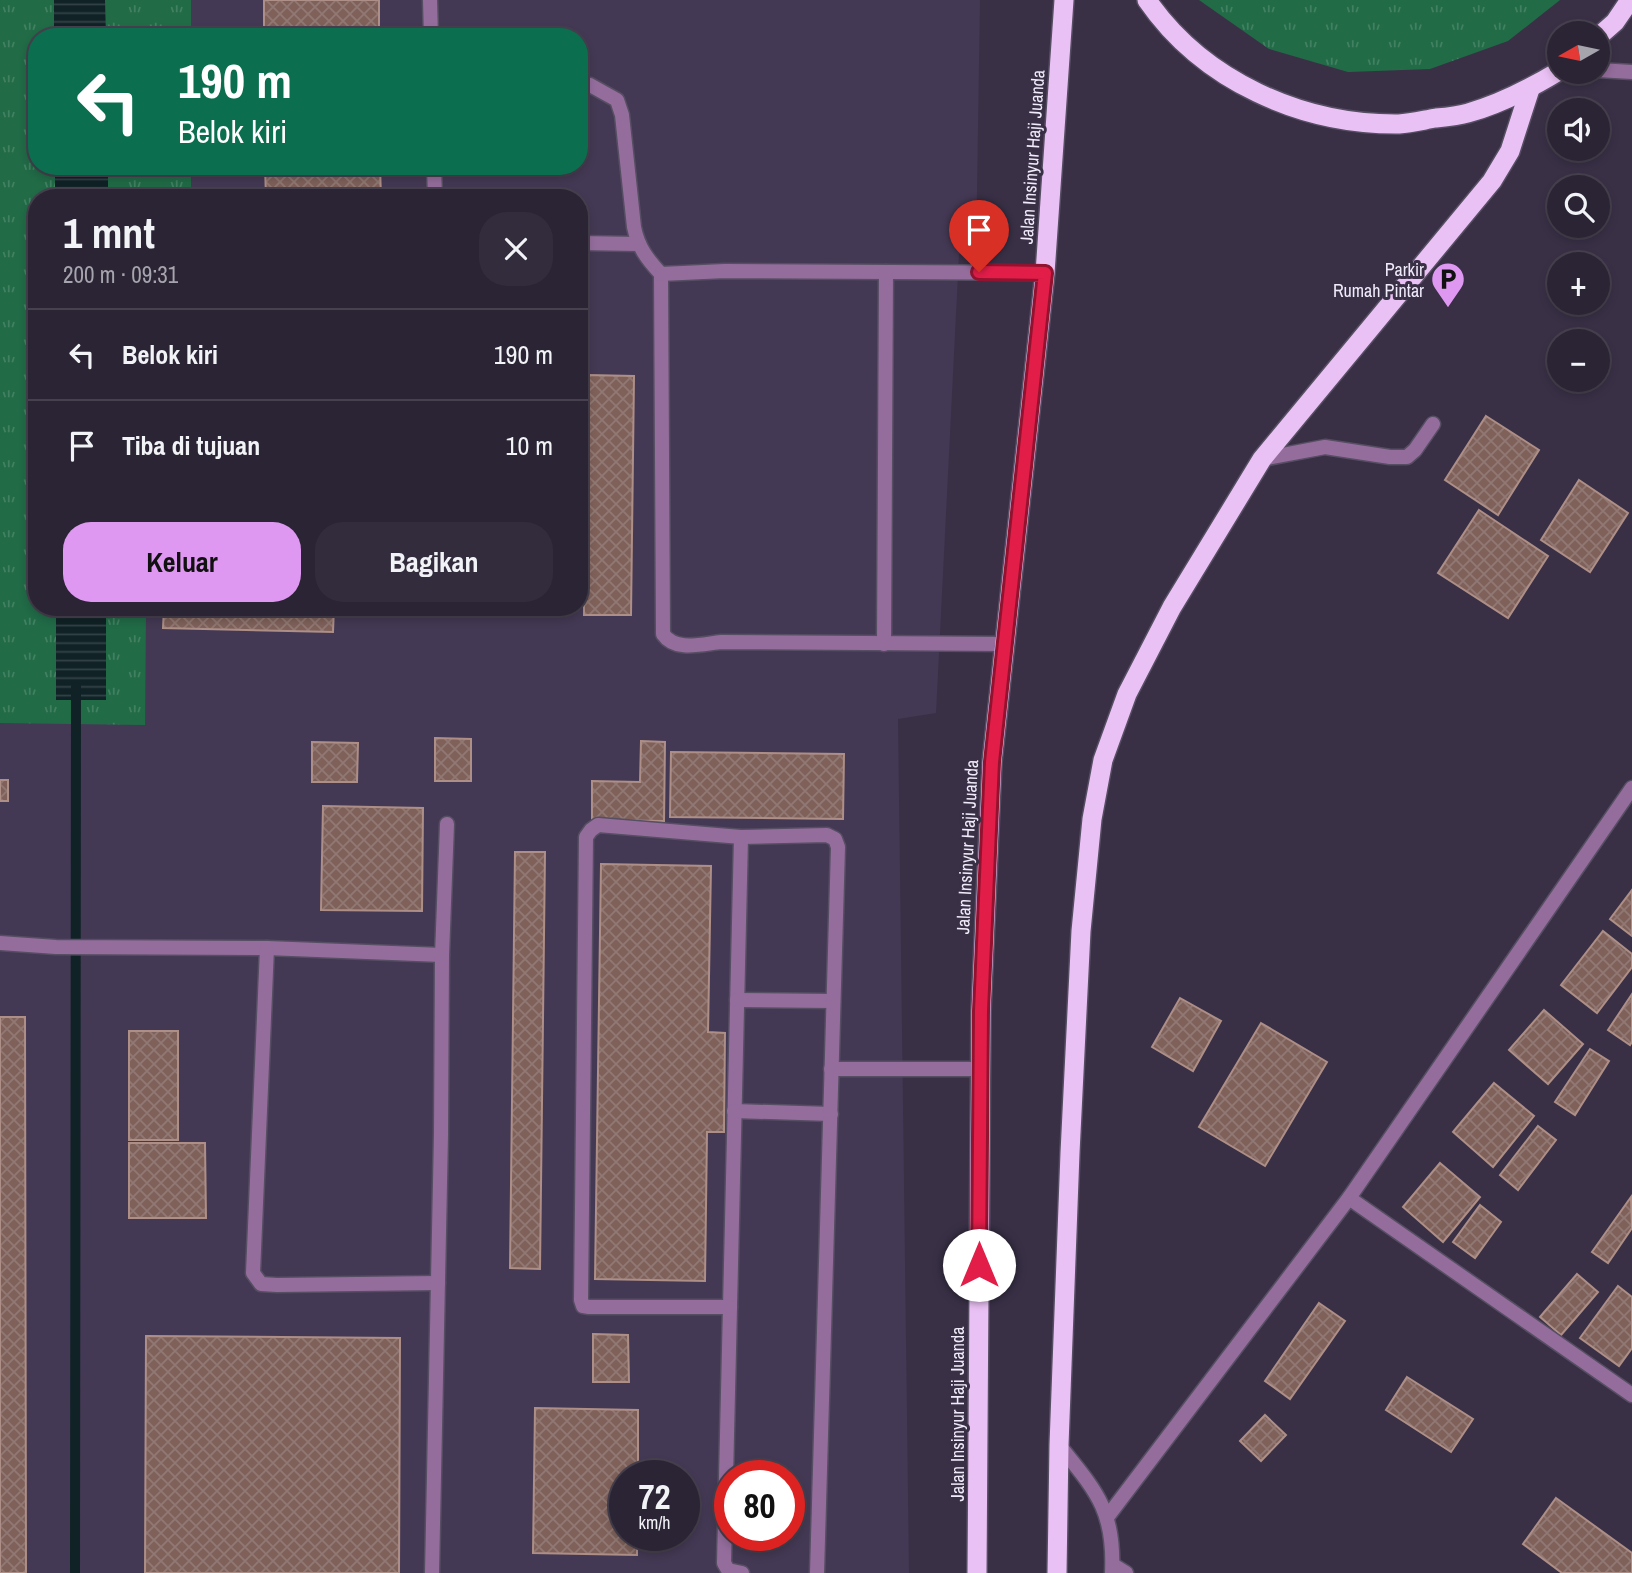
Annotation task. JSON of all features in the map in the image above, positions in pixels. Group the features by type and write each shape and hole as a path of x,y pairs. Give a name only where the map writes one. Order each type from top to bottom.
{"highway":[{"name":"Jalan Insinyur Haji Juanda","path":"977,1573 981,1069 985,891 992,762 1045,273 1063,0"},
{"path":"1147,0 1160,19 1209,65 1268,99 1333,119 1401,124 1467,114 1530,89 1547,78"},
{"path":"1610,26 1630,0"},
{"path":"1057,1573 1069,1153 1081,931 1092,819 1103,760 1128,694 1172,607 1262,459 1492,181 1510,150 1530,89"}],"street":[{"path":"430,0 431,28"},
{"path":"1610,71 1632,72"},
{"path":"588,86 597,88 617,100 622,115 638,244 661,274 663,634 668,642 679,646 721,642 1005,644"},
{"path":"588,243 638,244"},
{"path":"661,274 725,271 1045,273"},
{"path":"884,643 886,272"},
{"path":"1262,459 1325,447 1406,457 1415,450 1433,424"},
{"path":"1108,1516 1349,1198 1632,788"},
{"path":"432,1573 442,955 447,824"},
{"path":"730,1307 589,1307 583,1306 581,1300 586,837 598,825 741,838 827,835 835,839 838,847 817,1573"},
{"path":"741,838 724,1563 728,1570 742,1573"},
{"path":"0,943 56,947 267,948 442,955"},
{"path":"267,948 253,1273 261,1284 277,1285 438,1283"},
{"path":"737,1000 832,1001"},
{"path":"831,1069 981,1069"},
{"path":"734,1111 831,1114"},
{"path":"1349,1198 1632,1395"},
{"path":"1059,1445 1095,1490 1108,1516 1112,1569 1126,1573"}],"shaded area":[{"path":"0,0 980,0 976,254 959,254 936,713 898,719 909,1573 0,1573"},
{"path":"54,0 105,0 106,28 54,28"},
{"path":"55,175 108,175 108,189 55,189"},
{"path":"56,616 106,616 106,700 56,700"}],"green space":[{"path":"0,0 191,0 191,28 28,28 28,175 191,175 191,189 28,189 28,616 146,616 145,725 0,723"},
{"path":"1199,0 1560,0 1508,41 1430,69 1348,72 1269,49"}],"building":[{"path":"264,0 379,0 379,28 264,28"},
{"path":"265,175 380,175 381,189 266,189"},
{"path":"588,375 634,376 631,615 588,615"},
{"path":"1486,416 1539,450 1498,515 1445,480"},
{"path":"1579,480 1628,513 1590,572 1541,540"},
{"path":"1479,510 1548,556 1508,618 1438,573"},
{"path":"164,616 334,616 333,632 163,628"},
{"path":"435,738 471,739 471,781 435,781"},
{"path":"641,741 665,742 664,821 592,820 592,781 640,782"},
{"path":"312,742 358,743 357,782 312,782"},
{"path":"671,752 844,754 843,819 670,817"},
{"path":"0,780 8,780 8,801 0,801"},
{"path":"323,806 423,808 422,911 321,910"},
{"path":"515,852 545,852 540,1269 510,1268"},
{"path":"601,864 711,866 708,1032 725,1033 724,1132 707,1132 705,1281 595,1279"},
{"path":"1632,890 1632,936 1610,919"},
{"path":"1603,931 1632,954 1632,967 1597,1013 1561,985"},
{"path":"1632,994 1632,1042 1630,1045 1608,1030"},
{"path":"1180,998 1221,1021 1193,1071 1152,1047"},
{"path":"1544,1010 1583,1044 1548,1084 1509,1050"},
{"path":"0,1017 25,1017 26,1573 0,1573"},
{"path":"1261,1023 1327,1062 1265,1166 1199,1127"},
{"path":"129,1031 178,1031 178,1140 129,1140"},
{"path":"1590,1049 1609,1061 1575,1115 1555,1102"},
{"path":"1494,1083 1534,1116 1493,1167 1453,1132"},
{"path":"1538,1126 1556,1140 1518,1190 1500,1175"},
{"path":"129,1143 205,1143 206,1218 129,1218"},
{"path":"1440,1163 1480,1197 1443,1242 1403,1207"},
{"path":"1631,1197 1632,1228 1608,1263 1592,1252"},
{"path":"1480,1205 1501,1222 1475,1258 1453,1242"},
{"path":"1577,1274 1598,1292 1561,1335 1540,1317"},
{"path":"1618,1286 1632,1297 1632,1348 1619,1366 1580,1338"},
{"path":"1319,1303 1345,1321 1290,1399 1265,1381"},
{"path":"593,1334 628,1335 629,1382 593,1382"},
{"path":"146,1336 400,1338 399,1573 145,1573"},
{"path":"1407,1377 1473,1419 1451,1452 1386,1410"},
{"path":"535,1408 638,1410 638,1460 609,1460 609,1551 637,1551 637,1555 533,1553"},
{"path":"1265,1415 1286,1435 1261,1461 1240,1441"},
{"path":"1556,1498 1632,1553 1632,1573 1562,1573 1523,1544"}],"waterway":[{"path":"75,1573 76,687"}],"place":[{"name":"Parkir Rumah Pintar","path":"1448,309"}],"route":[{"path":"979,272 1045,273 992,762 981,1011 979,1265"}]}
